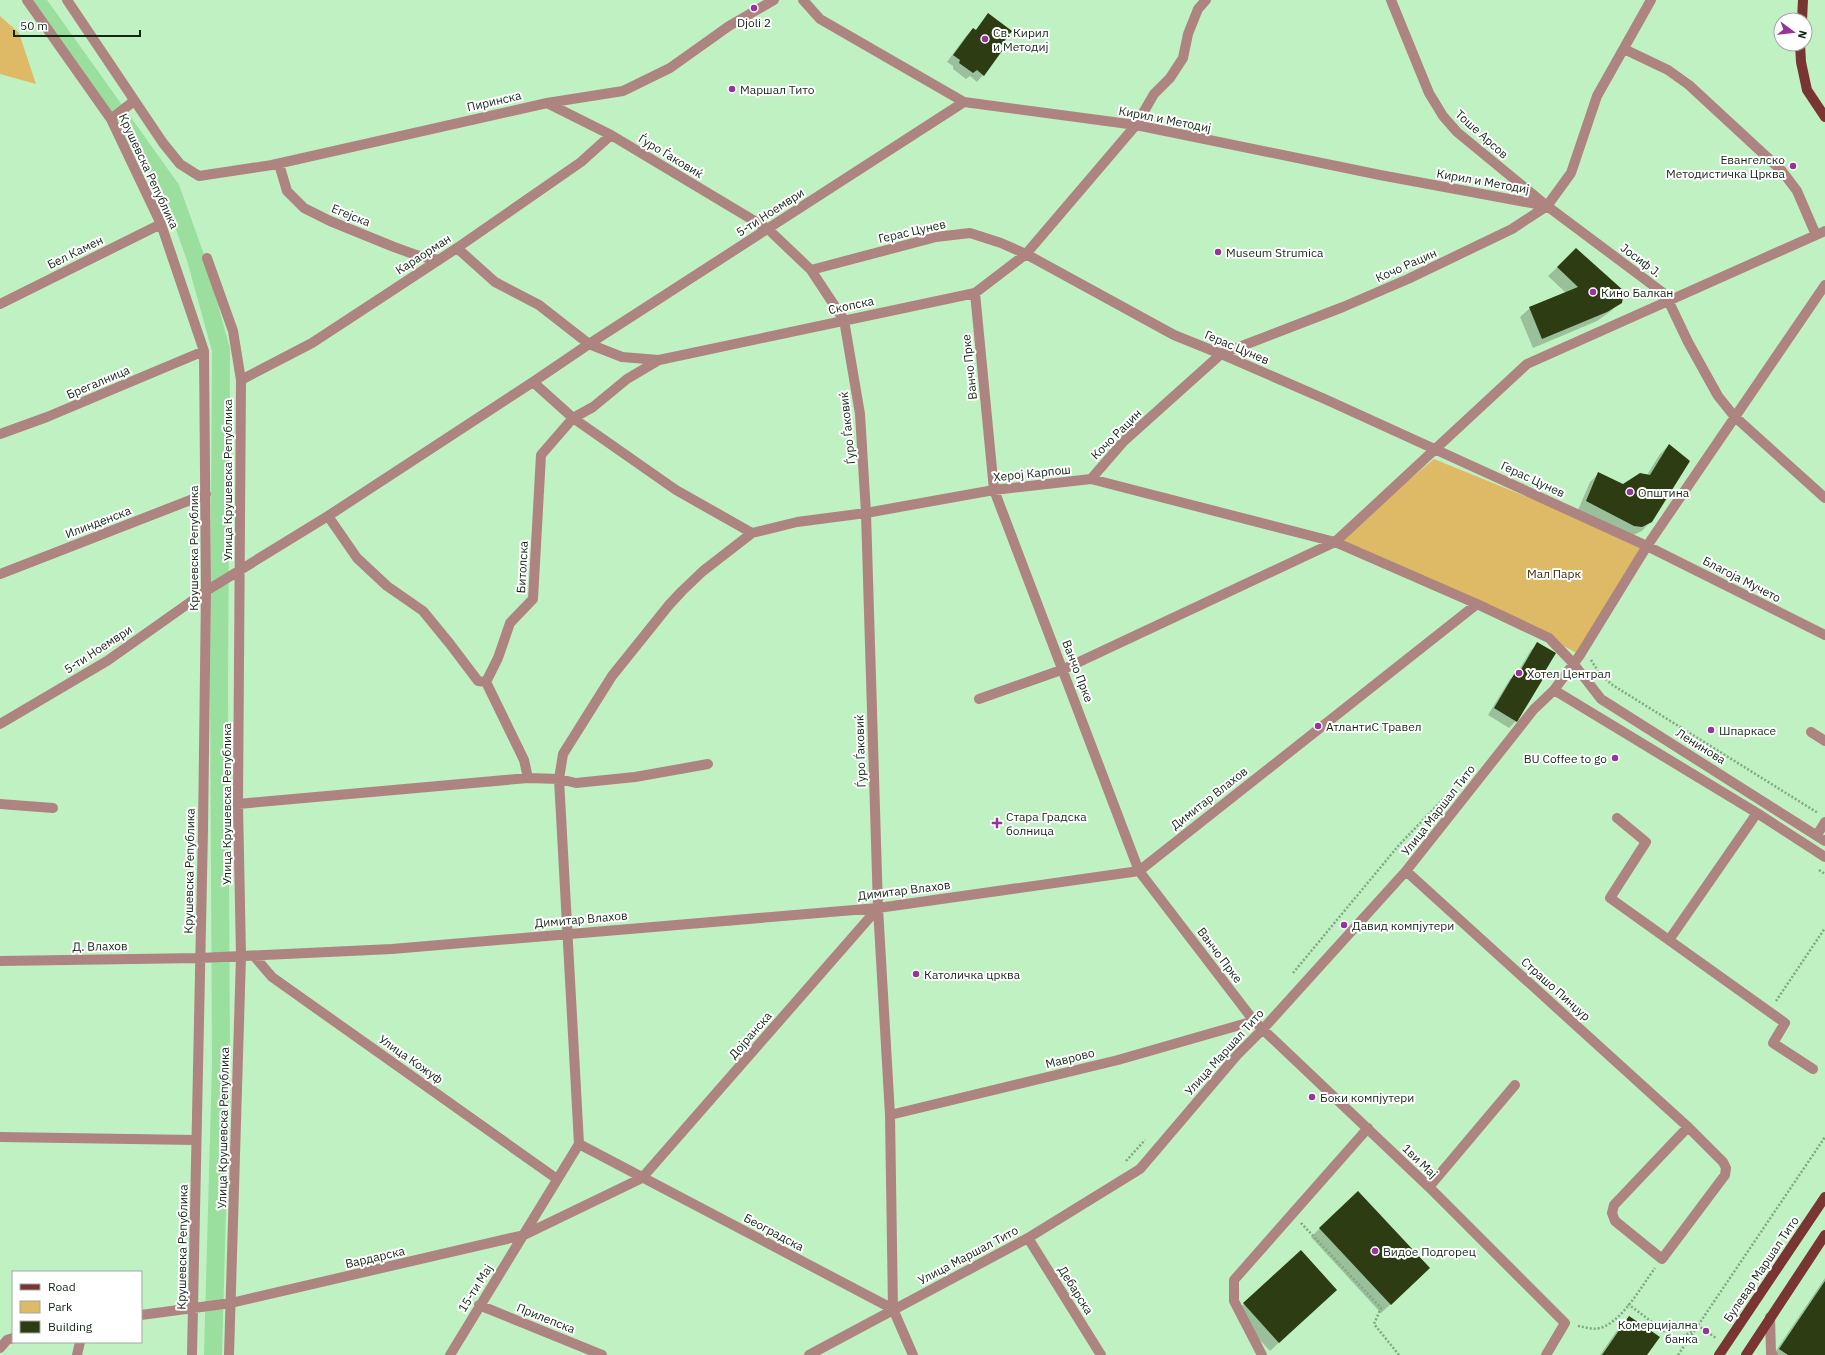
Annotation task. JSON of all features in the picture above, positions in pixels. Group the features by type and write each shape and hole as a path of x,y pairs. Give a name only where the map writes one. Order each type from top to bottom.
{"main road":[{"path":"1802,12 1803,0"},
{"path":"1800,52 1807,90 1825,117"},
{"name":"Булевар Маршал Тито","path":"1719,1355 1825,1197"},
{"path":"1746,1355 1825,1235"}],"street":[{"name":"Крушевска Република","path":"27,0 111,119 161,224 204,351 206,591 192,1355"},
{"path":"67,0 134,101 111,119"},
{"name":"Пиринска","path":"134,101 180,164 198,176 278,164 547,103 623,91 670,68 728,26 774,0"},
{"name":"Кирил и Методиј","path":"803,0 820,19 964,102 1136,125 1380,175 1547,206"},
{"name":"Скопска","path":"573,418 593,407 627,379 658,360 975,293 1026,254 1136,125 1154,94 1170,78 1183,58 1188,34 1198,9 1206,0"},
{"name":"Тоше Арсов","path":"1391,0 1429,93 1443,116 1457,132 1547,206"},
{"name":"Кочо Рацин","path":"1091,479 1124,441 1221,354 1343,307 1408,279 1512,229 1547,206 1571,173 1597,96 1652,0"},
{"path":"980,699 1064,669 1335,542 1434,448 1527,364 1820,233 1797,191 1782,171 1689,85 1668,70 1624,49"},
{"name":"5-ти Ноември","path":"590,344 964,102"},
{"name":"Ѓуро Ѓаковиќ","path":"547,103 611,135 768,229 811,270 844,320 860,414 866,513 878,908 890,1115 893,1309"},
{"name":"Караорман","path":"241,380 312,343 457,248 581,162 611,135"},
{"name":"Егејска","path":"278,164 287,191 304,208 330,221 416,255 438,260"},
{"name":"Јосиф Ј.","path":"1547,206 1662,292 1668,300 1688,342 1718,396 1734,416 1825,498"},
{"name":"Бел Камен","path":"0,304 161,224"},
{"name":"Герас Цунев","path":"811,270 936,237 970,233 1001,243 1026,254 1174,335 1221,354 1434,448 1648,546"},
{"path":"457,248 495,282 539,305 590,344 622,357 658,360"},
{"name":"Улица Крушевска Република","path":"207,258 233,331 241,380 238,804 241,956 230,1355"},
{"name":"Улица Маршал Тито","path":"809,1355 1028,1238 1140,1169 1237,1054 1263,1030 1406,871 1534,709 1554,690 1580,655 1648,546 1734,416 1825,286"},
{"name":"Ванчо Прке","path":"975,293 994,490 1064,669 1139,871 1254,1021"},
{"path":"240,570 328,516 590,344"},
{"name":"Брегалница","path":"0,434 47,417 204,351"},
{"path":"533,382 573,418 676,490 752,533 703,571 669,605 612,676 563,754 560,779 579,1144"},
{"name":"Битолска","path":"486,682 498,658 510,623 534,599 541,454 573,418"},
{"name":"Херој Карпош","path":"752,533 797,522 866,513 994,490 1091,479 1335,542 1477,604"},
{"name":"Илинденска","path":"0,574 206,494"},
{"path":"328,516 357,558 387,586 423,611 478,681 486,682 524,760 528,778"},
{"name":"Благоја Мучето","path":"1648,546 1825,635"},
{"name":"5-ти Ноември","path":"0,724 107,661 206,591 240,570"},
{"name":"Димитар Влахов","path":"241,956 392,949 878,908 1139,871 1477,604"},
{"name":"Ленинова","path":"1477,604 1549,638 1573,664 1601,699 1821,838"},
{"path":"1554,690 1757,813 1825,857"},
{"path":"1811,732 1825,741"},
{"path":"238,804 528,778 560,779 576,783 596,782 635,777 708,764"},
{"path":"0,804 53,808"},
{"path":"1669,940 1757,813"},
{"path":"1616,818 1646,842 1610,898 1785,1023 1773,1044 1814,1069"},
{"path":"1821,838 1825,822"},
{"name":"Страшо Пинџур","path":"1406,871 1688,1127 1723,1162 1726,1168 1724,1175 1662,1259"},
{"name":"Дојранска","path":"642,1178 878,908"},
{"name":"Д. Влахов","path":"0,960 200,958 241,956"},
{"name":"Улица Кожуф","path":"254,956 272,977 557,1179"},
{"name":"1ви Мај","path":"1254,1021 1429,1187 1566,1323"},
{"name":"Маврово","path":"890,1115 1118,1060 1254,1021"},
{"path":"1429,1187 1515,1085"},
{"path":"1662,1259 1615,1221 1612,1213 1614,1205 1688,1127"},
{"path":"1262,1355 1234,1301 1234,1280 1368,1128"},
{"path":"0,1137 196,1140"},
{"name":"Београдска","path":"579,1144 893,1309"},
{"name":"15-ти Мај","path":"450,1355 479,1305 524,1235 579,1144"},
{"name":"Вардарска","path":"194,1309 231,1303 524,1235 642,1178"},
{"name":"Дебарска","path":"1028,1238 1101,1355"},
{"name":"Прилепска","path":"479,1305 602,1355"},
{"path":"142,1315 194,1309"},
{"path":"893,1309 913,1355"},
{"path":"1770,1317 1771,1353 1773,1355"},
{"path":"1546,1355 1566,1323"},
{"path":"0,1348 7,1338"},
{"path":"77,1355 80,1343"}],"path":[{"path":"1580,655 1590,658 1598,671 1611,684 1818,813"},
{"path":"1289,979 1399,845 1448,794"},
{"path":"1769,1011 1825,928"},
{"path":"1678,1355 1825,1137"},
{"path":"1125,1162 1147,1138"},
{"path":"1292,1213 1381,1308 1374,1324 1399,1355"},
{"path":"1566,1323 1589,1328 1599,1328 1613,1322 1662,1259"},
{"path":"1628,1304 1676,1340 1700,1327 1725,1346"}],"green space":[{"path":"0,16 19,33 36,84 0,74"},
{"name":"Мал Парк","path":"1434,459 1647,546 1580,655 1549,638 1335,542"}],"building":[{"name":"Св. Кирил и Методиј","path":"988,13 1012,31 999,48 1002,51 984,76 977,70 973,73 959,63 960,60 953,55 973,28 976,30"},
{"name":"Кино Балкан","path":"1576,248 1624,291 1622,303 1607,312 1542,339 1529,307 1578,287 1557,267"},
{"name":"Општина","path":"1669,444 1690,461 1652,522 1642,527 1634,526 1586,501 1598,472 1623,484 1640,473 1650,475"},
{"name":"Хотел Централ","path":"1537,642 1556,653 1544,673 1546,674 1517,722 1494,708 1516,671 1519,673"},
{"path":"1358,1191 1430,1268 1391,1305 1319,1228"},
{"path":"1301,1250 1337,1290 1279,1343 1243,1303"},
{"path":"1825,1281 1825,1355 1788,1355 1779,1349"},
{"path":"1629,1316 1660,1337 1647,1355 1602,1355"}],"waterway":[{"path":"36,0 171,189 196,259 221,350 219,687 221,1064 213,1355"}],"place":[{"name":"Djoli 2","path":"754,8"},
{"name":"Св. Кирил и Методиј","path":"985,39"},
{"name":"Маршал Тито","path":"732,89"},
{"name":"Евангелско Методистичка Црква","path":"1793,166"},
{"name":"Museum Strumica","path":"1218,252"},
{"name":"Кино Балкан","path":"1593,292"},
{"name":"Општина","path":"1630,492"},
{"name":"Хотел Централ","path":"1519,673"},
{"name":"АтлантиС Травел","path":"1318,726"},
{"name":"Шпаркасе","path":"1711,730"},
{"name":"BU Coffee to go","path":"1615,758"},
{"name":"Стара Градска болница","path":"997,823"},
{"name":"Давид компјутери","path":"1344,925"},
{"name":"Католичка црква","path":"916,974"},
{"name":"Боки компјутери","path":"1312,1097"},
{"name":"Видое Подгорец","path":"1375,1251"},
{"name":"Комерцијална банка","path":"1706,1331"}]}
